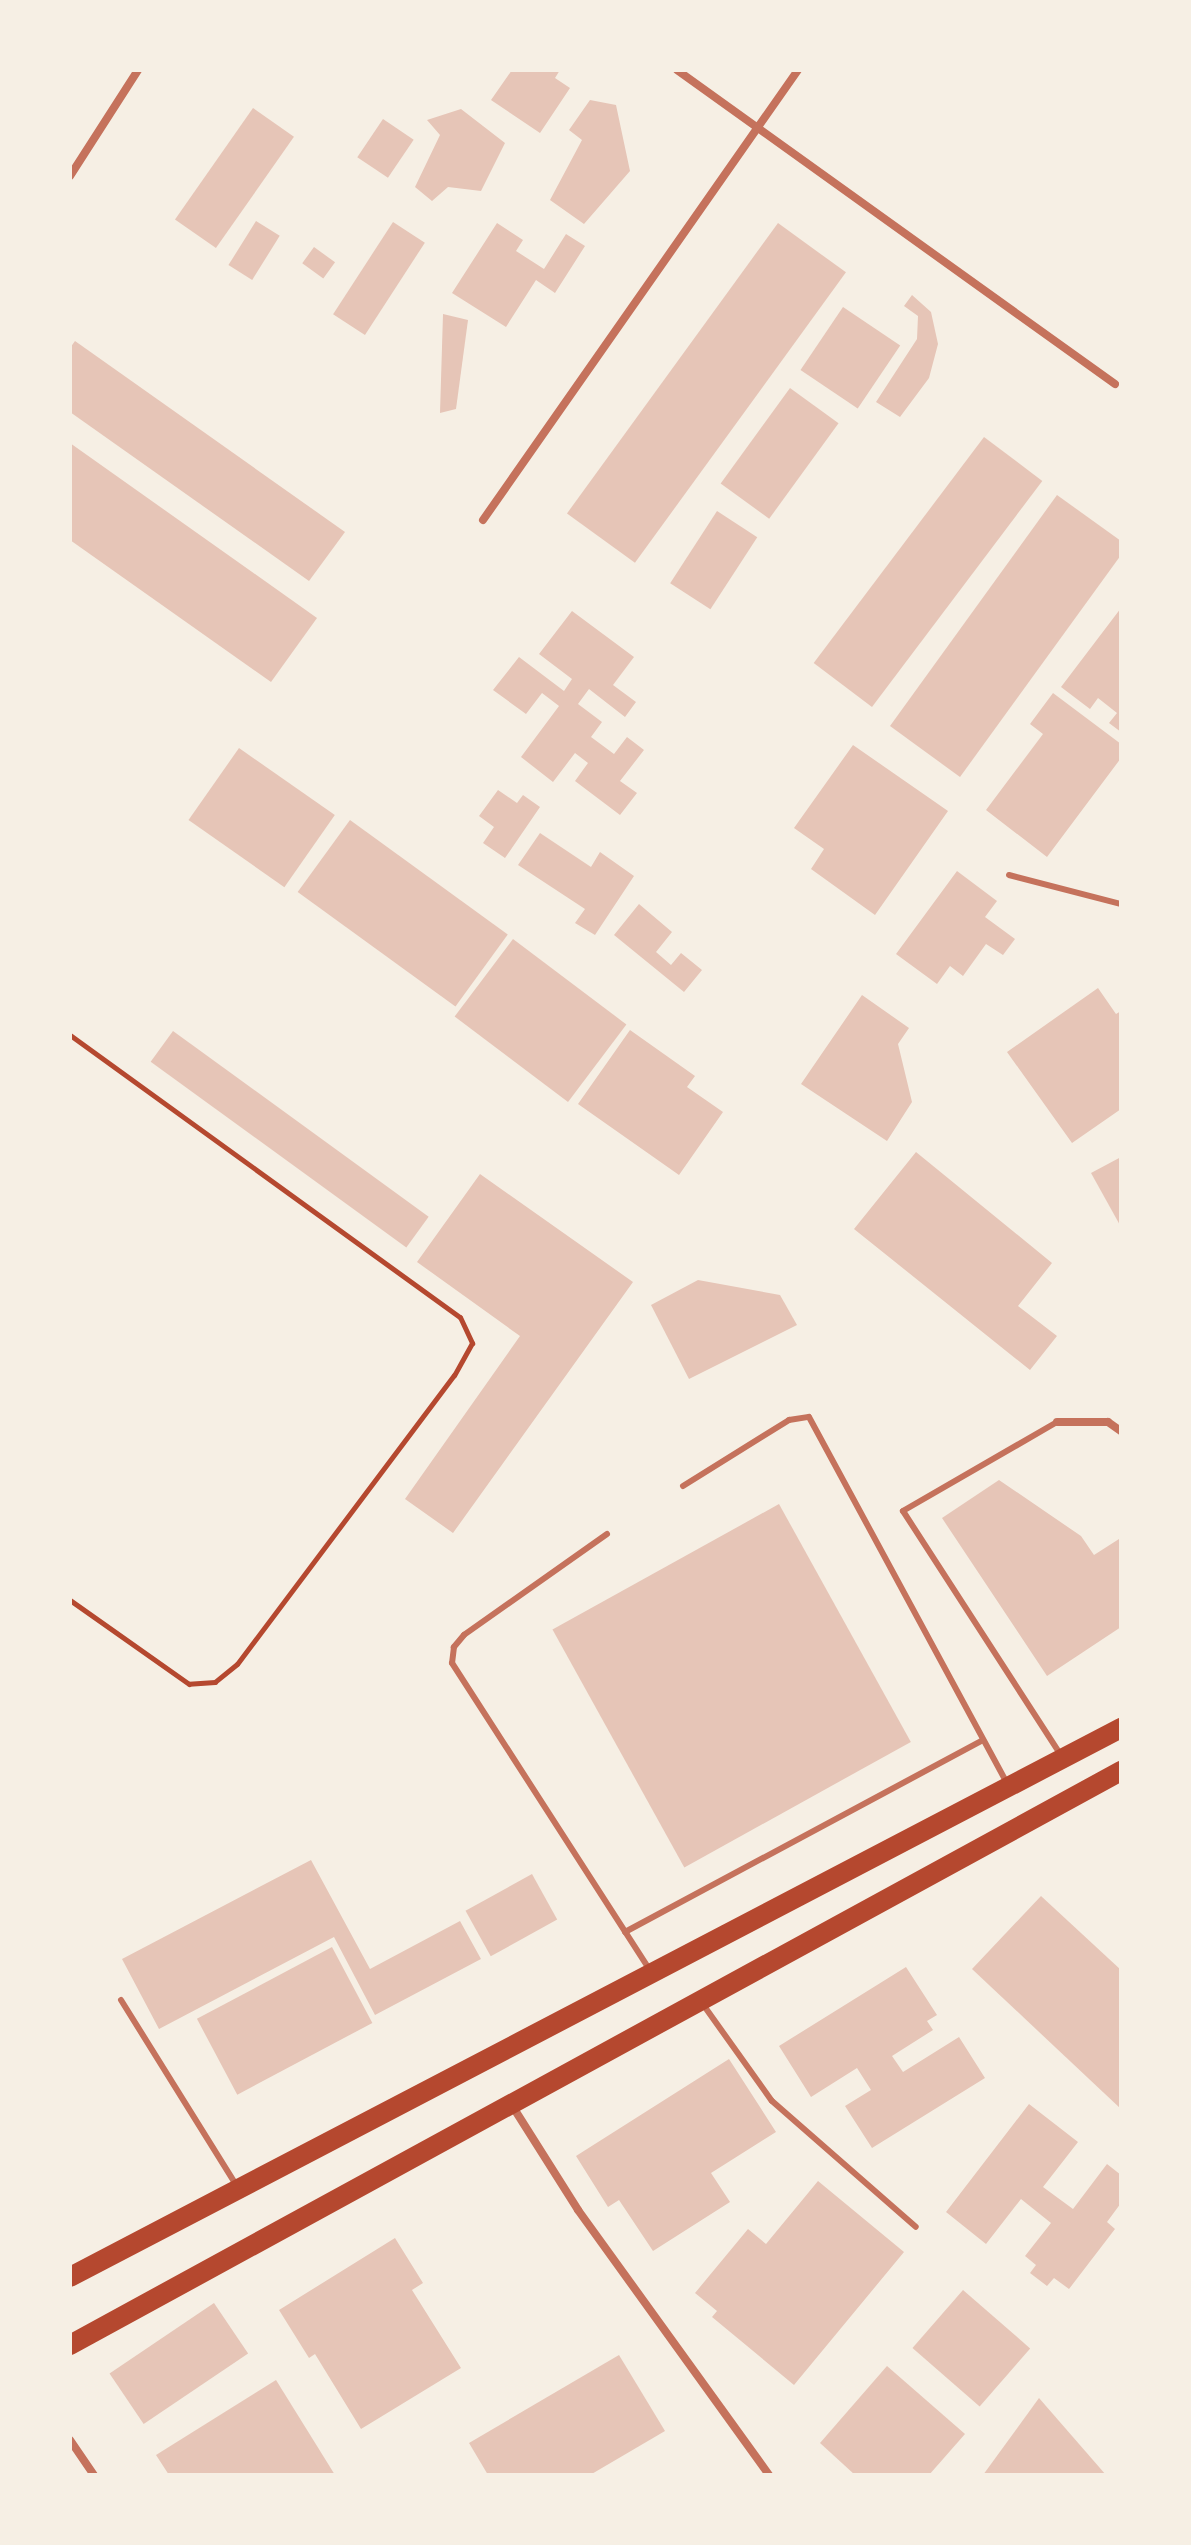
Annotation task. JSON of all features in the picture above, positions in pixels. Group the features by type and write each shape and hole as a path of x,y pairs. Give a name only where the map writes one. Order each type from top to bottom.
{"main road":[{"path":"70,2277 1121,1728"},
{"path":"70,2345 513,2107 1121,1771"}],"street":[{"path":"70,176 138,70"},
{"path":"677,70 1115,384"},
{"path":"483,520 798,70"},
{"path":"1057,1422 1108,1422 1121,1431"},
{"path":"513,2107 578,2210 769,2475"},
{"path":"70,2440 94,2475"}],"lane":[{"path":"1009,875 1121,904"},
{"path":"683,1486 789,1420 809,1417 1008,1787"},
{"path":"1057,1422 903,1511 1063,1758"},
{"path":"607,1534 464,1635 454,1647 452,1663 651,1973"},
{"path":"625,1932 983,1740"},
{"path":"121,2000 239,2189"},
{"path":"702,2003 772,2101 916,2227"}],"path":[{"path":"70,1035 460,1317 472,1343 454,1375 237,1664 215,1682 189,1684 70,1600"}],"building":[{"path":"512,70 560,70 555,78 570,88 540,133 491,100"},
{"path":"590,100 616,105 630,171 584,224 550,200 582,140 569,130"},
{"path":"253,108 294,137 216,248 175,219"},
{"path":"461,109 505,143 481,191 448,187 432,201 415,187 440,135 427,120"},
{"path":"383,119 414,140 388,178 357,157"},
{"path":"256,221 280,236 252,280 228,265"},
{"path":"393,222 425,243 365,335 333,314"},
{"path":"497,223 523,240 516,251 544,269 566,234 585,246 555,293 536,280 506,327 452,293"},
{"path":"778,223 846,272 635,563 567,513"},
{"path":"314,247 335,262 323,278 302,263"},
{"path":"912,295 931,312 938,344 929,378 900,417 876,402 917,339 918,316 904,306"},
{"path":"843,307 900,346 858,409 801,370"},
{"path":"443,314 468,320 456,409 440,413"},
{"path":"75,341 345,532 309,581 70,412 70,348"},
{"path":"790,388 839,423 769,519 721,483"},
{"path":"984,437 1042,481 872,707 814,663"},
{"path":"70,443 317,618 271,682 70,540"},
{"path":"1057,495 1121,541 1121,555 960,777 890,726"},
{"path":"717,511 757,537 710,609 670,583"},
{"path":"1121,608 1121,732 1109,723 1117,713 1098,698 1090,709 1061,687"},
{"path":"572,611 634,657 613,685 636,702 625,717 589,689 578,704 602,722 591,737 614,754 627,737 644,750 620,781 637,793 620,815 575,781 588,763 575,753 553,782 521,757 559,706 542,693 526,714 493,690 519,657 564,691 572,679 539,654"},
{"path":"1053,693 1121,744 1121,758 1047,857 986,810 1043,734 1030,724"},
{"path":"853,745 948,811 875,915 811,869 824,849 794,828"},
{"path":"239,748 335,815 284,887 189,820"},
{"path":"498,790 517,803 523,795 540,807 505,858 483,843 494,827 479,816"},
{"path":"350,820 508,935 455,1007 298,892"},
{"path":"540,833 591,867 600,852 634,876 595,935 575,923 585,909 518,865"},
{"path":"957,871 997,901 985,917 1015,939 1003,955 986,944 963,976 950,966 937,984 896,954"},
{"path":"639,904 672,932 656,952 671,965 681,953 702,970 684,992 614,935"},
{"path":"513,939 626,1024 568,1102 455,1016"},
{"path":"1098,988 1116,1014 1121,1011 1121,1109 1072,1143 1007,1052"},
{"path":"862,995 909,1028 898,1044 912,1102 887,1141 801,1084"},
{"path":"630,1030 695,1076 687,1087 723,1112 679,1175 578,1104"},
{"path":"173,1031 429,1217 406,1247 151,1062"},
{"path":"916,1152 1052,1263 1018,1306 1057,1336 1030,1370 854,1229"},
{"path":"1121,1157 1121,1227 1091,1173"},
{"path":"480,1174 633,1282 453,1533 405,1499 520,1336 417,1262"},
{"path":"698,1280 780,1295 797,1325 689,1379 651,1305"},
{"path":"999,1480 1081,1536 1094,1555 1119,1539 1121,1542 1121,1627 1047,1676 942,1518"},
{"path":"779,1504 911,1742 684,1867 552,1630"},
{"path":"311,1860 370,1969 460,1921 481,1959 375,2015 334,1937 159,2029 122,1959"},
{"path":"532,1874 557,1919 491,1956 466,1911"},
{"path":"1041,1896 1121,1970 1121,2109 972,1969"},
{"path":"332,1947 372,2023 237,2095 197,2019"},
{"path":"906,1967 937,2015 927,2021 933,2030 892,2056 903,2072 959,2037 985,2078 872,2148 845,2106 871,2090 857,2068 811,2097 779,2046"},
{"path":"729,2059 776,2132 711,2173 730,2202 653,2251 619,2200 608,2207 576,2156"},
{"path":"1029,2104 1078,2142 1043,2187 1073,2209 1107,2164 1121,2175 1121,2203 1107,2222 1115,2229 1069,2289 1054,2278 1047,2286 1030,2273 1036,2265 1025,2256 1051,2223 1021,2199 986,2244 946,2212"},
{"path":"818,2181 904,2252 794,2385 712,2317 717,2311 695,2293 748,2229 766,2244"},
{"path":"395,2238 423,2283 412,2290 461,2368 361,2429 315,2354 309,2358 279,2310"},
{"path":"963,2290 1030,2348 980,2407 912,2348"},
{"path":"214,2303 248,2354 144,2424 110,2373"},
{"path":"619,2355 665,2431 590,2475 488,2475 469,2443"},
{"path":"887,2366 965,2434 929,2475 855,2475 820,2443"},
{"path":"276,2380 335,2475 169,2475 156,2455"},
{"path":"1039,2398 1106,2475 983,2475"}]}
